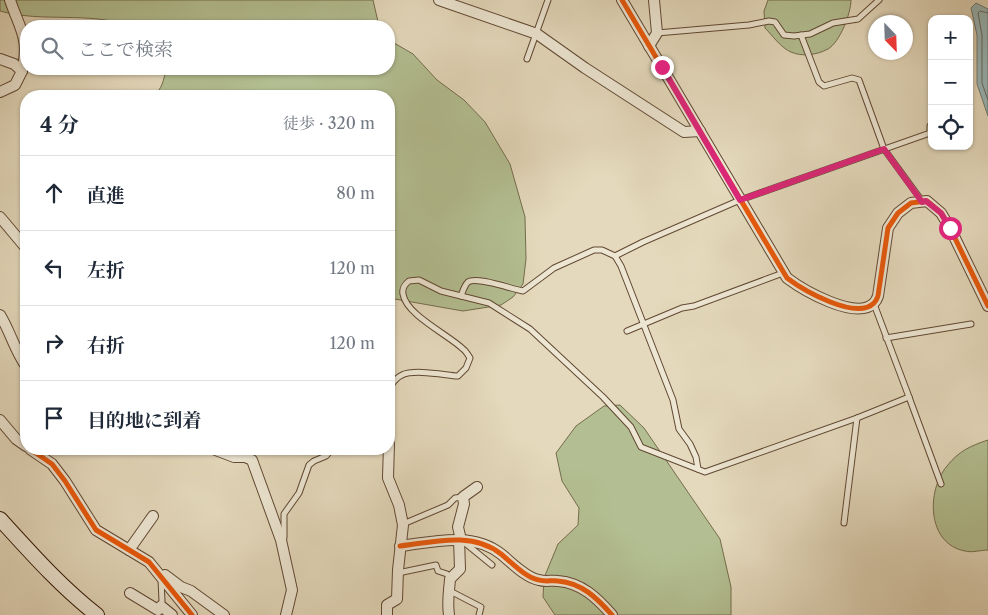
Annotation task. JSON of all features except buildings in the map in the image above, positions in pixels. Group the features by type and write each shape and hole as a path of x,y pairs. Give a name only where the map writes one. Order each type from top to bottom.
{"main road":[{"path":"0,519 47,570 96,615"}],"street":[{"path":"10,0 20,27"},
{"path":"439,0 537,34 584,68 684,132 700,131"},
{"path":"622,0 787,278 802,289 846,308 864,308 874,304 878,296 888,228 898,213 911,203 926,201 941,213 950,228 988,306"},
{"path":"650,46 657,33 654,0"},
{"path":"0,59 14,64 20,70"},
{"path":"0,92 15,85 20,75"},
{"path":"1,220 20,241"},
{"path":"0,315 8,328 20,358"},
{"path":"0,420 20,442"},
{"path":"39,455 52,464 65,481 96,530 148,562 181,587 191,591 224,615"},
{"path":"231,455 252,460 282,540 292,590 286,615"},
{"path":"387,615 387,605 397,599 403,525 399,505 388,478 389,455"},
{"path":"449,615 447,600 450,591 450,579 460,569 458,527 464,497 477,487"},
{"path":"129,550 153,516"},
{"path":"400,546 460,539 487,546 538,580 560,581 581,587 597,598 612,615"},
{"path":"148,562 192,615"},
{"path":"130,593 158,610 161,606 172,615"}],"lane":[{"path":"527,59 548,0"},
{"path":"657,33 749,25 769,21 775,22 784,35 801,36 833,24 858,19 879,0"},
{"path":"801,36 819,82 824,86 852,78 859,80 884,149 922,202"},
{"path":"615,256 740,200 928,134"},
{"path":"461,296 464,287 470,281 477,280 523,290 554,268 594,250 602,250 615,256 621,266 673,400 679,429 690,444 696,457 698,470"},
{"path":"627,330 682,308 694,306 783,273"},
{"path":"395,380 401,375 417,373 458,376 466,368 470,358 464,350 409,307 403,294 404,286 409,280 419,280 441,291 489,303 530,329 604,397 631,427 641,447 706,472 857,418 908,397"},
{"path":"874,304 941,484"},
{"path":"886,338 971,324"},
{"path":"844,523 857,418"},
{"path":"282,540 284,538 284,514 296,499 308,465 327,455"},
{"path":"403,525 448,505 455,498 464,497"},
{"path":"460,539 492,565"},
{"path":"398,573 436,565 438,571 447,574 450,579"},
{"path":"161,577 161,606"},
{"path":"450,591 481,607 479,615"}],"green space":[{"path":"0,0 373,0 378,20 103,20 32,16 0,11"},
{"path":"768,0 851,0 844,27 837,40 828,49 819,53 805,55 795,54 787,50 765,28 764,11"},
{"path":"395,44 413,54 437,80 464,100 485,122 510,164 525,217 526,259 523,284 513,297 501,305 463,311 395,299 395,90 159,90 164,75 395,75"},
{"path":"620,405 644,428 720,539 731,587 731,615 555,615 543,597 544,578 558,544 578,525 579,508 562,481 556,453 576,426 604,406"},
{"path":"988,440 988,550 968,552 952,546 943,538 937,528 933,502 940,477 947,466 960,453"}],"water":[{"path":"976,3 988,9 988,116 977,84 977,35 971,8"}],"cycle path":[{"path":"622,0 787,278 805,290 830,302 843,306 866,308 874,303 878,296 888,228 898,213 911,203 927,201 941,213 950,228 988,306"},
{"path":"39,455 52,464 65,481 96,530 149,562 192,615"},
{"path":"400,546 452,540 478,542 501,554 534,579 567,582 582,588 595,597 612,615"}],"route":[{"path":"662,67 740,200 884,149 922,202 926,201 941,213 950,228"}]}
